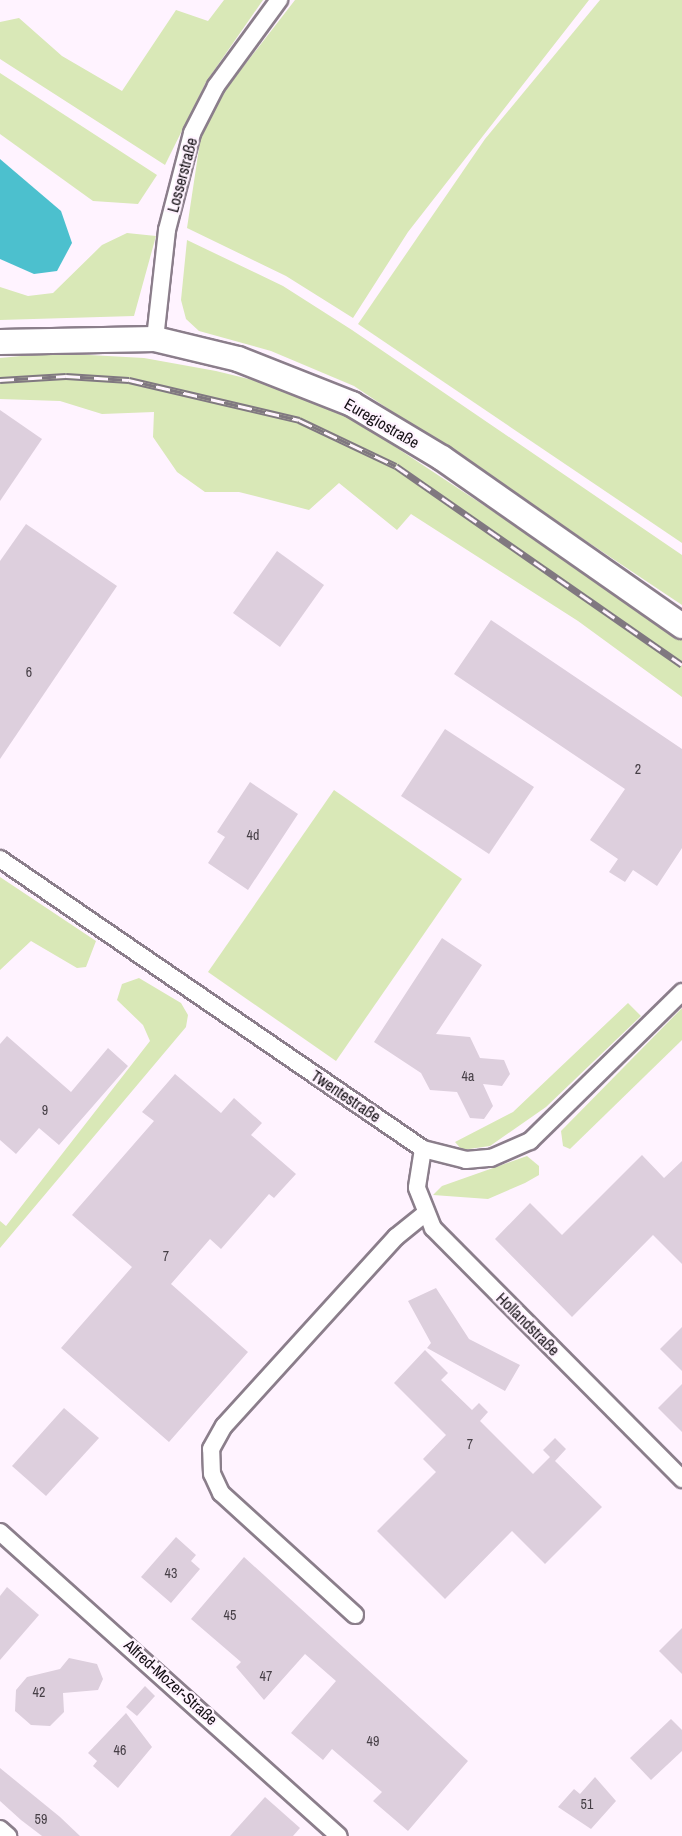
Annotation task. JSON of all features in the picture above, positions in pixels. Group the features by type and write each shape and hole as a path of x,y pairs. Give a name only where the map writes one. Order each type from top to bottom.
{"main road":[{"name":"Euregiostraße","path":"0,342 155,339 238,359 352,404 442,458 682,626"}],"street":[{"name":"Losserstraße","path":"155,339 167,230 192,133 216,86 279,0"},
{"name":"Twentestraße","path":"0,859 423,1149 474,1160 511,1152 530,1140 682,992"},
{"path":"355,1615 221,1493 212,1474 211,1449 255,1392 396,1237 424,1214 417,1174 423,1149"},
{"name":"Hollandstraße","path":"424,1214 682,1479"},
{"name":"Alfred-Mozer-Straße","path":"0,1532 339,1836"},
{"path":"0,1829 8,1836"}],"green space":[{"path":"224,0 263,0 206,82 165,165 0,59 0,22 19,18 62,56 122,91 176,10 208,21"},
{"path":"295,0 589,0 408,232 353,318 286,276 187,228 201,135 226,89"},
{"path":"600,0 682,0 682,543 358,324 485,139"},
{"path":"0,73 157,175 138,204 93,201 0,134"},
{"path":"127,233 156,236 134,316 0,320 0,287 28,296 53,293 102,245"},
{"path":"187,240 283,286 352,330 682,555 682,605 354,386 271,351 199,331 186,319 181,300"},
{"path":"53,353 144,358 216,371 282,387 356,421 682,636 682,697 578,621 411,514 397,530 339,483 309,510 239,492 205,492 177,472 153,437 154,412 102,414 60,401 0,399 0,358"},
{"path":"334,790 462,879 336,1061 208,972"},
{"path":"0,877 96,941 86,967 77,968 31,941 0,970"},
{"path":"139,978 181,1003 188,1015 186,1027 0,1248 0,1221 6,1226 150,1041 143,1025 117,1000 122,984"},
{"path":"628,1003 641,1016 546,1107 490,1146 462,1150 455,1142 513,1112"},
{"path":"682,1008 682,1040 570,1149 563,1146 561,1131"},
{"path":"527,1156 539,1166 539,1175 488,1199 433,1195 442,1186"}],"water":[{"path":"0,159 61,211 72,243 57,271 34,274 0,259"}],"building":[{"path":"0,410 42,439 0,501"},
{"path":"26,524 117,586 0,759 0,561"},
{"path":"277,551 324,585 280,647 233,613"},
{"path":"491,620 682,749 682,848 657,886 633,870 625,882 609,872 618,859 590,840 625,789 454,674"},
{"path":"445,729 534,787 489,854 401,796"},
{"path":"250,782 298,814 248,890 208,863 225,837 217,832"},
{"path":"442,938 482,965 436,1034 470,1037 480,1058 504,1060 510,1074 502,1086 483,1084 493,1106 484,1119 470,1118 457,1092 430,1090 421,1073 374,1042"},
{"path":"7,1036 71,1092 108,1048 128,1066 59,1145 39,1128 16,1154 0,1140 0,1044"},
{"path":"175,1074 221,1113 234,1098 262,1123 251,1135 296,1174 274,1198 269,1194 221,1249 210,1239 171,1284 248,1352 169,1442 61,1348 132,1267 72,1215 154,1121 142,1112"},
{"path":"642,1155 664,1178 682,1161 682,1264 653,1235 572,1317 495,1239 530,1203 562,1235"},
{"path":"436,1288 469,1339 520,1365 505,1391 427,1348 431,1343 408,1301"},
{"path":"682,1327 682,1371 660,1349"},
{"path":"425,1350 448,1373 441,1380 472,1410 479,1403 488,1412 480,1421 533,1474 550,1457 543,1450 555,1438 566,1449 555,1461 602,1507 545,1564 512,1531 445,1599 377,1531 436,1472 423,1459 446,1435 394,1383"},
{"path":"682,1384 682,1432 658,1408"},
{"path":"64,1408 99,1438 46,1496 12,1466"},
{"path":"176,1537 196,1555 191,1561 200,1569 171,1603 141,1577"},
{"path":"244,1557 468,1761 408,1831 373,1801 382,1792 332,1749 323,1760 291,1733 336,1681 305,1654 264,1700 236,1667 241,1662 191,1619"},
{"path":"7,1587 39,1615 0,1660 0,1596"},
{"path":"682,1628 682,1674 659,1651"},
{"path":"69,1658 97,1664 103,1679 98,1690 63,1693 64,1712 50,1726 31,1725 15,1711 16,1690 27,1677 60,1669"},
{"path":"145,1686 155,1696 137,1716 126,1707"},
{"path":"126,1713 152,1747 118,1788 93,1766 97,1761 88,1753"},
{"path":"671,1719 682,1730 682,1751 651,1780 630,1758"},
{"path":"0,1768 80,1836 42,1836 21,1820 0,1801"},
{"path":"595,1777 616,1801 591,1829 558,1807 574,1789 580,1794"},
{"path":"265,1797 300,1828 293,1836 230,1836"}],"railway":[{"path":"0,380 66,376 129,380 299,420 396,466 682,665"}]}
